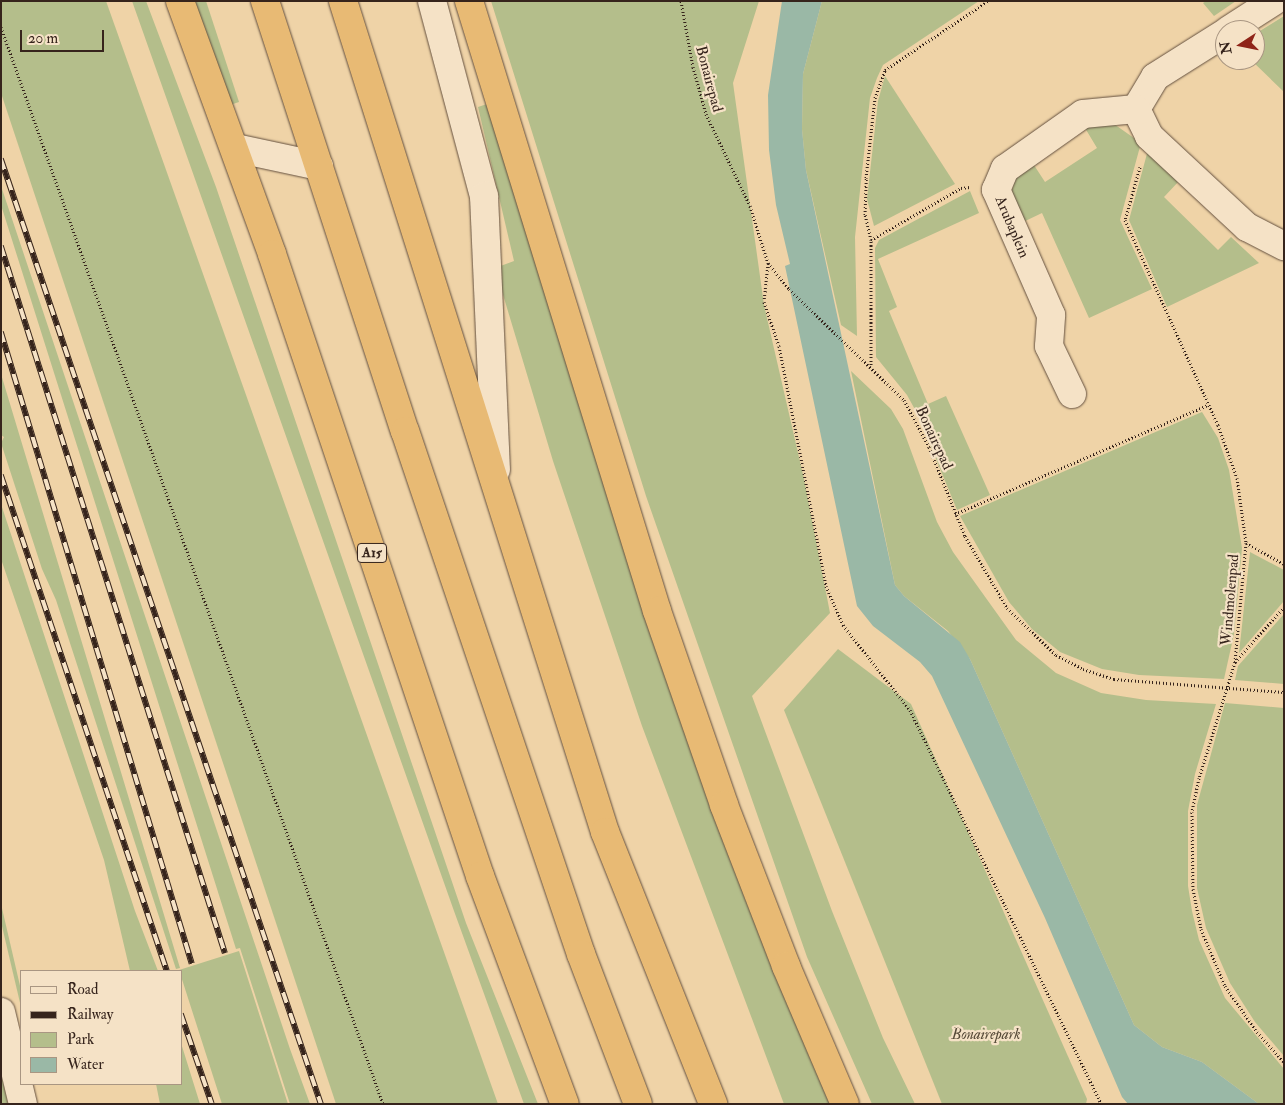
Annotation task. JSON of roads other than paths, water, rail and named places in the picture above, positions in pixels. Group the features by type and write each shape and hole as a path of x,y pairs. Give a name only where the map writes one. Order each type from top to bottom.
{"highway":[{"name":"A15","path":"180,1 235,148 480,876 565,1104"},
{"path":"265,1 581,954 638,1104"},
{"path":"344,1 605,832 713,1104"},
{"path":"469,1 657,611 731,823 786,966 845,1104"}],"street":[{"path":"432,1 484,196 496,484"},
{"path":"1245,20 1274,1"},
{"path":"1215,39 1155,77 1136,109 1149,136 1247,227 1284,246"},
{"name":"Arubaplein","path":"1072,394 1049,346 1051,315 1000,204 997,184 1005,169 1083,114 1136,109"},
{"path":"235,148 319,166"},
{"path":"1,1012 23,1104"}],"water":[{"path":"782,1 822,1 803,74 802,129 806,170 895,585 904,596 960,642 970,659 1134,1025 1162,1047 1202,1062 1259,1104 1128,1104 1122,1097 1045,918 932,676 920,662 873,626 857,606 785,266 790,264 776,205 769,150 768,95"}],"railway":[{"path":"1,159 321,1104"},
{"path":"1,246 225,953"},
{"path":"1,332 192,964"},
{"path":"1,475 167,970"},
{"path":"182,1017 212,1104"}],"park label":[{"name":"Bonairepark","path":"986,1035"}]}
